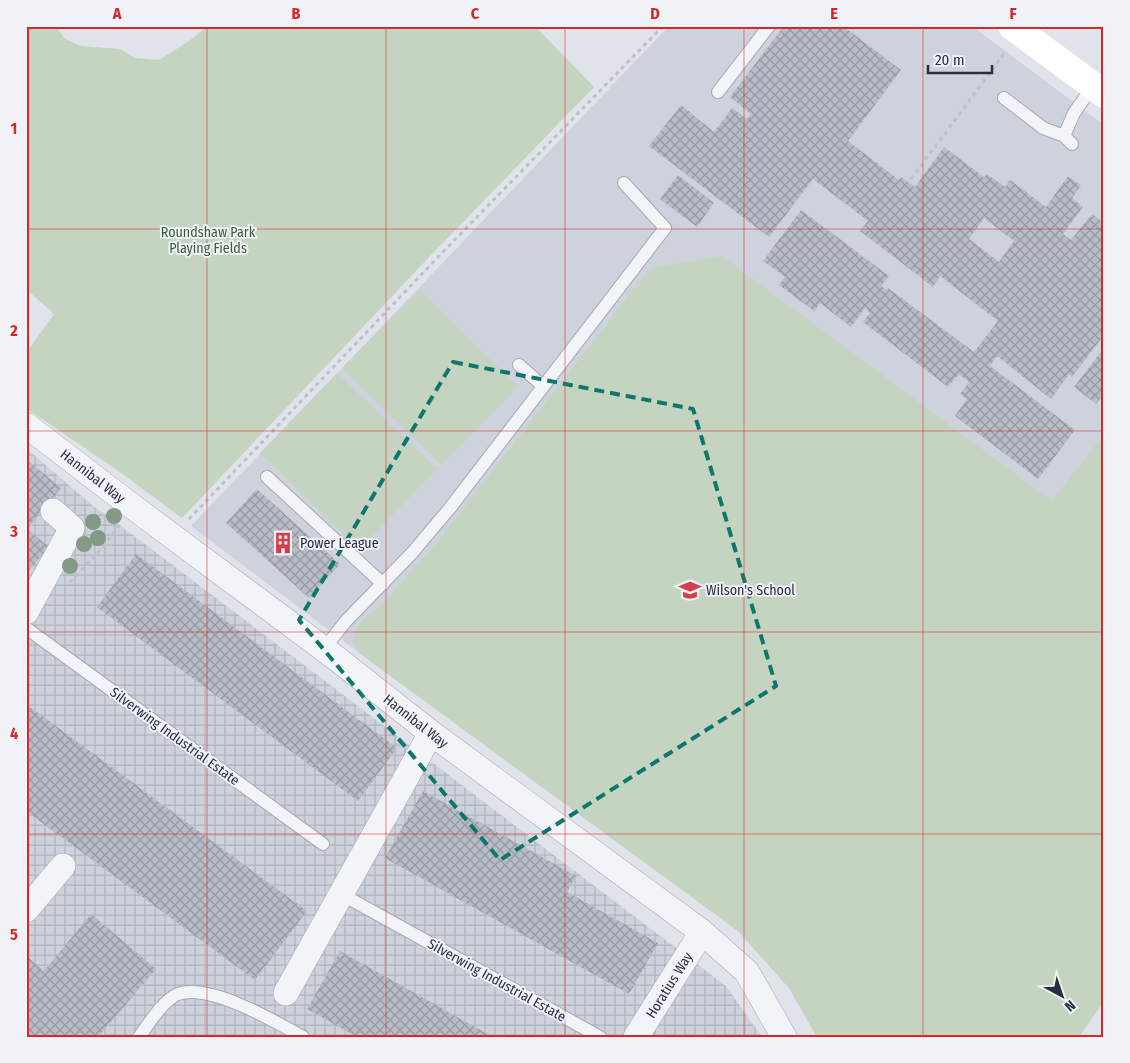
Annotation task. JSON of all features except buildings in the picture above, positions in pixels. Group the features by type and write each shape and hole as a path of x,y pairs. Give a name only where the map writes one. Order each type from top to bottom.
{"main road":[{"path":"1016,29 1098,90"}],"street":[{"name":"Hannibal Way","path":"26,424 432,733 702,932 747,972 784,1037"},
{"path":"26,612 72,528 53,511"},
{"path":"286,992 432,733"},
{"path":"26,910 62,866"},
{"name":"Horatius Way","path":"636,1037 702,932"}],"lane":[{"path":"718,92 769,26"},
{"path":"1004,98 1043,128 1068,140 1074,113 1098,90"},
{"path":"324,649 346,621 412,553 450,508 665,228 624,183"},
{"path":"519,365 542,386"},
{"path":"267,477 383,584"},
{"name":"Silverwing Industrial Estate","path":"26,628 323,844"},
{"name":"Silverwing Industrial Estate","path":"342,894 600,1037"},
{"path":"139,1037 162,1007 176,995 190,992 206,993 259,1013 303,1037"}],"path":[{"path":"173,536 439,256 663,26"},
{"path":"911,179 1000,61 1016,29"},
{"path":"67,587 104,546 133,507"}],"highlighted area":[{"path":"453,362 693,409 776,686 500,860 299,620"}],"shaded area":[{"name":"Wilson's School","path":"669,26 972,26 1104,125 1104,1001 1079,1037 817,1037 789,988 738,931 362,655 191,526"},
{"path":"26,448 92,505 726,986 762,1037 26,1037"}],"green space":[{"name":"Roundshaw Park Playing Fields","path":"26,26 56,26 65,39 81,46 120,49 135,58 159,60 208,26 535,26 594,87 434,252 182,518 117,470 26,408 26,353 54,314 26,289"},
{"name":"Wilson's School","path":"722,256 1052,501 1104,434 1104,1001 1079,1037 817,1037 789,988 738,931 362,655 353,642 360,622 380,606 435,545 650,268"},
{"path":"420,290 518,387 441,465 342,368"},
{"path":"337,373 437,469 359,549 260,453"}],"place":[{"name":"Power League","path":"283,543"},
{"name":"Wilson's School","path":"690,590"}]}
